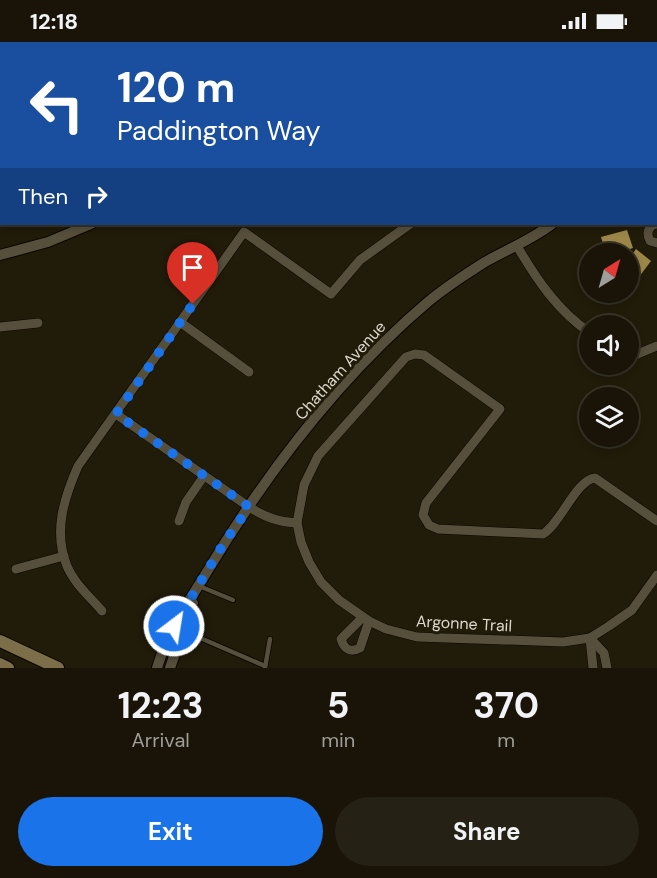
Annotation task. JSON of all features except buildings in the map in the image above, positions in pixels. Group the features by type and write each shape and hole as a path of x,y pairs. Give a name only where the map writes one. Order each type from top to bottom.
{"main road":[{"path":"0,641 58,668"},
{"path":"0,664 8,668"}],"street":[{"path":"0,255 48,242 89,225"},
{"path":"102,611 80,586 68,568 64,556 60,531 66,493 78,466 244,232 332,294 360,260 409,225"},
{"name":"Chatham Avenue","path":"157,668 174,626 249,507 307,428 346,382 393,334 431,300 486,262 529,240 551,225"},
{"path":"652,225 648,230 648,235 650,241 657,243"},
{"path":"517,246 540,283 579,325"},
{"path":"180,322 249,372"},
{"path":"0,327 38,323"},
{"path":"639,353 657,346"},
{"name":"Argonne Trail","path":"657,521 595,478 585,481 551,528 543,534 438,529 429,525 423,515 426,503 500,409 424,356 415,354 405,357 318,456 304,485 297,523 309,562 321,582 339,600 365,620 386,629 417,637 563,642 590,638 632,610 657,575"},
{"path":"116,414 266,518 297,523"},
{"path":"178,522 186,502 204,476"},
{"path":"16,569 64,556"},
{"name":"Chatham Avenue","path":"170,668 198,586"},
{"path":"590,638 593,668"},
{"path":"590,638 604,653 607,668"}],"lane":[{"path":"198,586 233,600"},
{"path":"184,631 265,667 270,639"}],"route":[{"path":"174,626 224,543 249,507 116,414 193,304"}]}
